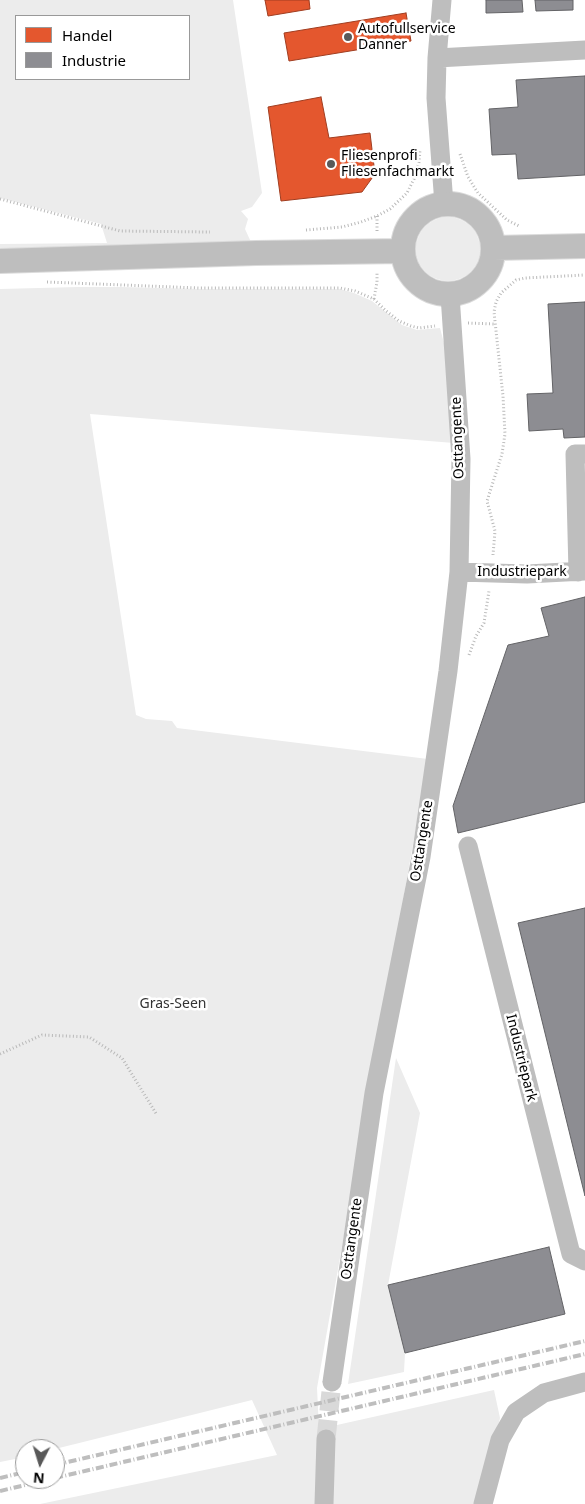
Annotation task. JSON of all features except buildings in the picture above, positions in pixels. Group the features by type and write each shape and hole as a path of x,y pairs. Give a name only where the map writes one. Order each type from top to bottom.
{"main road":[{"path":"444,204 459,205 473,211 484,221 491,234 494,248 492,262 486,275 476,285 464,292 450,295 436,293 423,287 413,277 406,265 403,251 404,238 410,225 430,207 444,204"},
{"path":"494,248 585,246"},
{"path":"0,261 256,253 403,251"}],"street":[{"path":"442,0 436,58 437,128 444,204"},
{"path":"436,58 585,50"},
{"name":"Osttangente","path":"332,1382 374,1093 421,857 448,671 459,572 460,459 450,295"},
{"path":"581,571 575,454 585,454"},
{"name":"Industriepark","path":"459,572 527,574 581,571"},
{"name":"Industriepark","path":"468,846 571,1254 585,1261"},
{"path":"483,1504 500,1440 516,1412 544,1393 585,1382"},
{"path":"324,1504 326,1439"}],"path":[{"path":"301,230 342,227 377,216 390,209 407,193 414,179 419,162 421,139 437,128"},
{"path":"459,147 468,177 478,194 507,220 520,227 524,278"},
{"path":"0,199 120,231 212,232"},
{"path":"41,282 199,288 340,288 355,291 374,299 384,310 399,321 419,328 452,323 495,324 494,312 501,292 516,280 585,275"},
{"path":"0,1054 42,1035 89,1037 122,1058 157,1115"}],"green space":[{"path":"0,0 233,0 262,193 252,207 241,211 248,219 245,229 256,253 0,261 0,244 107,243 101,224 0,198"},
{"path":"442,217 454,217 471,226 478,237 480,249 478,261 471,272 454,281 442,281 430,276 421,267 416,255 416,243 421,231 430,222"},
{"name":"Gras-Seen","path":"121,287 340,289 372,301 402,325 417,330 440,328 450,366 454,443 90,414 136,715 146,719 172,721 177,728 428,759 317,1388 319,1429 494,1390 500,1418 480,1504 40,1504 277,1455 252,1400 65,1447 65,1439 15,1439 15,1459 0,1462 0,289"},
{"path":"396,1058 420,1113 388,1285 405,1353 404,1372 348,1384"}],"tunnel":[{"path":"326,1439 332,1382"}],"railway":[{"path":"65,1463 585,1341"},
{"path":"65,1476 585,1354"},
{"path":"0,1478 15,1474"},
{"path":"0,1491 15,1487"}],"place":[{"name":"Autofullservice Danner","path":"348,37"},
{"name":"Fliesenprofi Fliesenfachmarkt","path":"331,164"}]}
